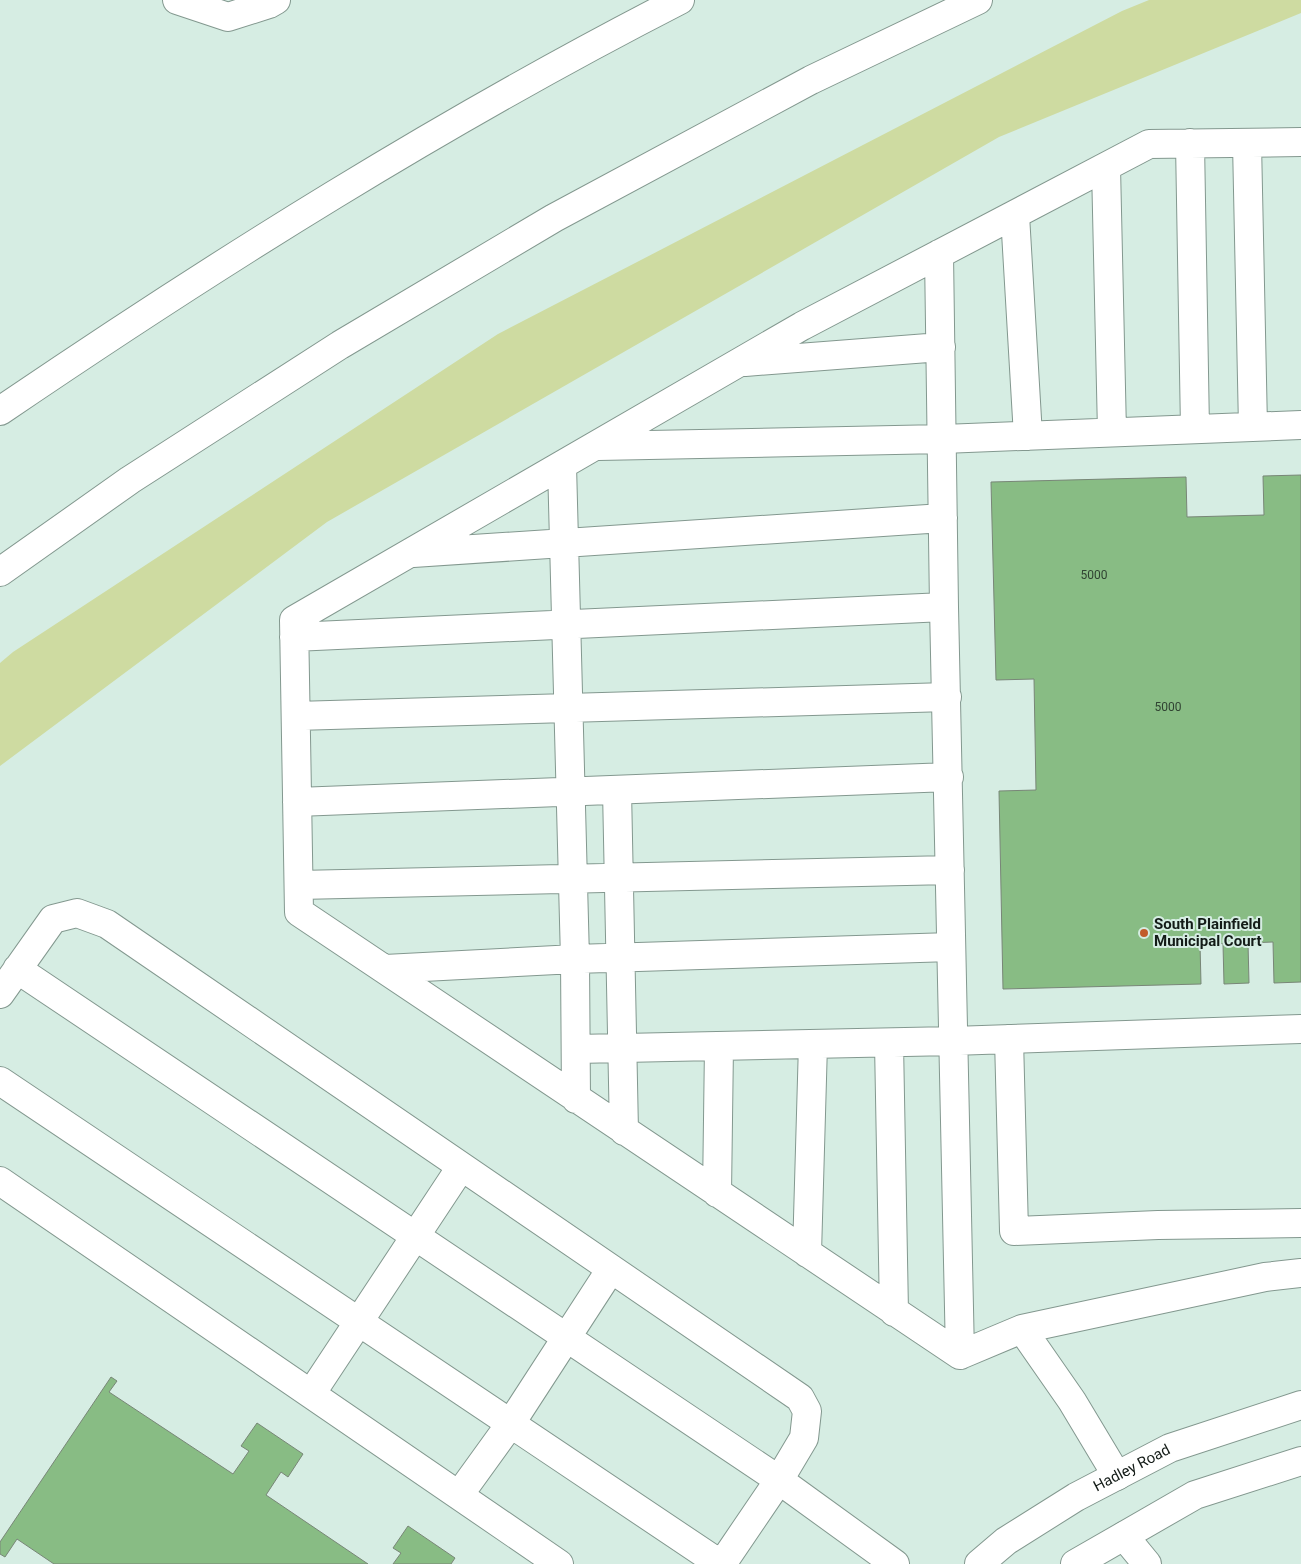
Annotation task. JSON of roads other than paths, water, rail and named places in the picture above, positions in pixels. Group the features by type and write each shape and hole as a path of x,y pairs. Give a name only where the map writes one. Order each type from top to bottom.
{"main road":[{"path":"176,0 231,8 268,4 276,0"},
{"path":"0,411 169,299 355,181 469,114 606,38 680,0"},
{"path":"0,572 130,480 332,350 554,218 811,80 978,0"},
{"path":"960,1355 299,912 294,620 802,326 1149,144 1301,142"},
{"path":"1190,143 1195,429"},
{"path":"1247,143 1253,427"},
{"path":"1106,167 1112,432"},
{"path":"1015,215 1028,436"},
{"path":"939,254 944,607 960,1355"},
{"path":"738,363 941,347"},
{"path":"594,446 943,439 1301,425"},
{"path":"562,465 575,959 576,1099"},
{"path":"408,554 943,518"},
{"path":"294,638 944,607"},
{"path":"296,716 947,697"},
{"path":"297,802 949,777"},
{"path":"617,790 624,1131"},
{"path":"299,885 950,870"},
{"path":"0,994 53,919 77,913 107,924 800,1398 807,1411 804,1438 779,1480 721,1564 0,1081"},
{"path":"385,969 575,959 951,947"},
{"path":"17,969 779,1480 895,1564"},
{"path":"576,1049 953,1041 1301,1029"},
{"path":"1009,1039 1014,1232 1158,1225 1301,1222"},
{"path":"889,1042 894,1312"},
{"path":"807,1253 813,1044"},
{"path":"717,1193 719,1046"},
{"path":"311,1394 461,1166"},
{"path":"0,1181 559,1564"},
{"path":"459,1495 511,1423 611,1269"},
{"path":"960,1355 1022,1329 1265,1277 1301,1273"},
{"path":"1022,1329 1072,1401 1117,1476"},
{"name":"Hadley Road","path":"979,1563 1006,1541 1076,1497 1170,1448 1301,1405"},
{"path":"1075,1564 1195,1495 1301,1461"},
{"path":"1124,1536 1147,1564"}],"place":[{"name":"South Plainfield Municipal Court","path":"1144,933"}]}
